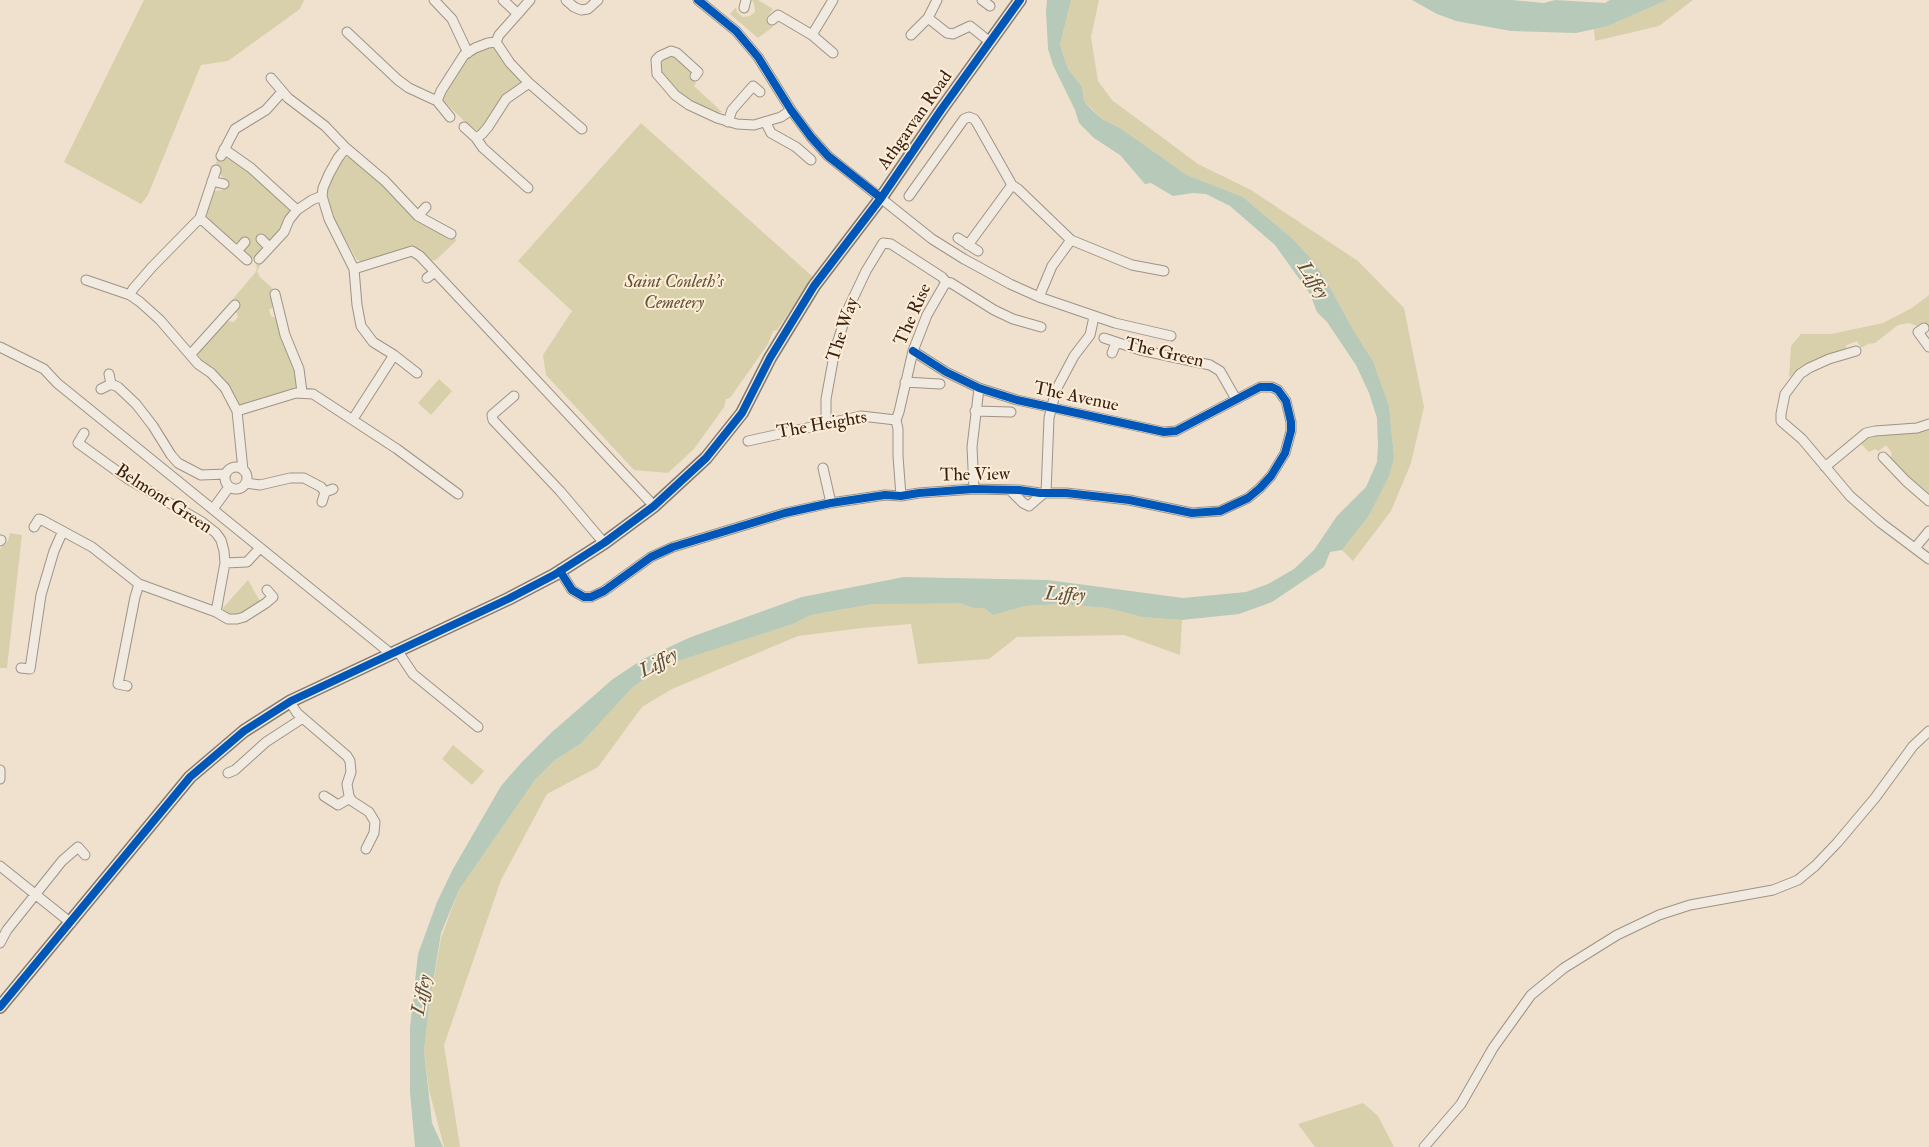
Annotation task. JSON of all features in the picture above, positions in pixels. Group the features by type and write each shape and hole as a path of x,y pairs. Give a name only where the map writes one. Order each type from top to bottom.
{"main road":[{"name":"Athgarvan Road","path":"0,1007 190,777 244,731 290,702 508,599 560,571 604,543 654,506 706,458 742,412 770,358 814,286 881,198 1020,0"}],"street":[{"path":"434,0 452,19 468,53"},
{"path":"503,0 518,14"},
{"path":"496,42 499,35 530,0"},
{"path":"566,0 581,10 588,10 598,0"},
{"path":"698,0 736,31 758,57 813,140 828,156 932,239 1010,284 1039,297 1094,317 1171,336"},
{"path":"812,35 833,0"},
{"path":"911,35 928,18 938,0"},
{"path":"772,20 778,15 812,35 833,53"},
{"path":"928,18 948,33 956,33 970,26 990,42"},
{"path":"347,32 398,80 409,88 437,101 450,117"},
{"path":"437,101 441,91 464,55 488,42 496,42"},
{"path":"496,42 510,63 529,83 582,129"},
{"path":"695,76 698,72 677,53 671,51 656,60 657,74 662,82 675,94 689,105 728,122 754,125 766,123 792,110"},
{"path":"271,78 282,92 325,126 346,148 385,181 418,216 451,234"},
{"path":"476,138 488,127 506,99 529,83"},
{"path":"728,122 732,110 753,86 760,92"},
{"path":"282,92 266,110 235,129 222,152 251,168 297,210"},
{"path":"909,196 964,119 974,118 1012,185 1071,240 1132,265 1164,271"},
{"path":"766,123 772,133 796,147 811,160"},
{"path":"464,128 476,138 483,148 528,188"},
{"path":"346,148 328,174 322,196 329,219 354,269 356,305 362,326 373,342 417,373"},
{"path":"929,148 938,154"},
{"path":"130,295 132,289 152,267 200,218 216,170"},
{"path":"212,181 224,184"},
{"path":"968,245 1012,185"},
{"path":"259,260 284,232 289,220 297,210 322,196"},
{"path":"418,216 426,207"},
{"path":"200,218 246,260"},
{"path":"958,238 978,252"},
{"path":"260,239 269,247"},
{"path":"1039,297 1052,266 1071,240"},
{"path":"237,252 245,242"},
{"name":"The Way","path":"826,423 826,399 836,350 848,310 866,271 883,244 891,244 901,250 942,277 946,282"},
{"path":"354,269 412,251 420,256 654,506"},
{"path":"1154,270 1156,259"},
{"path":"427,278 435,272"},
{"path":"86,280 130,295 160,320 190,355 225,388 237,411 243,470 247,476 246,483 238,489 229,486 225,481 226,474 233,467 243,470"},
{"path":"946,282 951,283 994,310 1013,319 1041,327"},
{"name":"The Rise","path":"901,496 896,420 913,351 927,316 946,282"},
{"path":"275,294 274,311 296,358 301,377 302,392"},
{"path":"190,355 231,316 235,305"},
{"path":"1029,324 1032,313"},
{"path":"1010,490 1023,503 1029,506 1045,493 1051,408 1056,390 1074,356 1090,335 1094,317"},
{"path":"1924,328 1918,332 1929,347"},
{"name":"The Green","path":"1104,338 1140,350 1210,365 1220,371 1236,399"},
{"path":"1112,353 1116,343"},
{"path":"0,348 44,369 58,383 260,548 394,652 413,674 478,727"},
{"name":"The Avenue","path":"913,351 946,372 979,388 1016,400 1170,432 1184,427 1236,399"},
{"path":"1856,351 1829,359 1809,368 1793,382 1786,394 1781,414 1782,421 1802,439 1850,496 1881,523 1929,559"},
{"path":"353,419 394,355"},
{"path":"110,374 110,384"},
{"path":"905,382 940,384"},
{"path":"101,389 110,384 118,387 136,404 153,426 171,455 183,466 201,475 226,474"},
{"name":"The View","path":"560,571 572,590 584,597 591,597 604,591 651,557 673,547 776,515 831,503 885,495 901,496 974,489 1010,490 1066,493 1128,500 1192,513 1220,511 1248,498 1260,488 1279,465 1289,442 1291,422 1286,401 1278,390 1272,387 1260,387 1236,399"},
{"path":"974,489 972,447 979,388"},
{"path":"237,411 302,392 321,398 447,478 458,494"},
{"path":"514,396 492,415 493,420 560,491 604,543"},
{"path":"975,411 1011,412"},
{"name":"The Heights","path":"748,441 861,416 896,420"},
{"path":"1826,467 1866,434 1876,431 1917,428 1929,424"},
{"path":"765,427 767,437"},
{"name":"Belmont Green","path":"84,433 78,443 128,479 202,522 216,533 221,540 225,563 216,612"},
{"path":"1883,457 1929,501"},
{"path":"823,468 831,503"},
{"path":"246,483 260,485 290,478 304,478 329,490 322,502"},
{"path":"213,509 229,486"},
{"path":"34,527 39,519 62,533 92,547 109,562 140,584 216,612 228,619 244,617 273,597 267,590"},
{"path":"1915,548 1929,530"},
{"path":"21,668 30,669 41,595 54,551 62,533"},
{"path":"225,563 247,562 260,548"},
{"path":"126,686 118,684 135,597 140,584"},
{"path":"290,702 303,718 347,756 351,766 347,784 350,798 369,812 375,822 374,833 366,849"},
{"path":"228,773 235,770 266,742 303,718"},
{"path":"1424,1147 1461,1104 1493,1048 1531,995 1572,963 1617,935 1659,915 1690,905 1773,890 1798,880 1837,844 1875,798 1913,746 1929,731"},
{"path":"0,770 0,779"},
{"path":"324,796 338,805 350,798"},
{"path":"0,943 6,930 50,874 71,852 78,847 85,856"},
{"path":"0,866 71,923"}],"green space":[{"path":"144,0 304,0 300,9 228,61 201,65 148,195 141,204 64,162"},
{"path":"752,0 758,0 773,9 766,18 773,27 758,38 730,14 736,7 737,12 743,17 750,16 755,12"},
{"path":"1071,0 1099,0 1091,37 1098,81 1112,100 1198,164 1251,190 1358,261 1404,308 1424,407 1411,463 1391,511 1353,561 1342,550 1368,517 1394,457 1389,406 1373,361 1355,333 1326,280 1314,262 1294,240 1243,197 1187,175 1120,128 1102,119 1084,101 1082,87 1068,69 1060,45"},
{"path":"1667,0 1693,0 1659,26 1595,41 1594,29 1608,26"},
{"path":"491,46 520,79 521,83 503,97 493,110 487,123 478,131 464,121 443,100 446,91 467,59 473,53"},
{"path":"674,55 691,69 689,77 696,83 694,86 722,112 704,110 701,105 693,104 670,84 660,72 660,64 665,57"},
{"name":"Saint Conleth's Cemetery","path":"641,123 813,277 777,330 773,331 768,344 730,398 726,399 724,407 694,449 668,473 634,470 546,375 543,355 572,311 518,261"},
{"path":"227,156 247,169 290,211 282,229 272,240 266,239 261,245 263,248 261,264 257,271 260,277 280,295 274,306 269,310 271,316 278,319 292,353 299,387 244,406 240,405 198,354 226,321 234,322 238,317 236,311 238,306 232,300 255,273 257,268 255,259 250,258 243,250 240,241 234,243 206,216 214,191 223,190 226,181 214,167 218,158"},
{"path":"349,156 395,194 416,221 457,240 436,260 431,261 420,250 412,247 361,261 357,260 336,223 328,198 328,188 334,172 343,160"},
{"path":"1929,295 1929,329 1924,322 1917,326 1909,323 1898,325 1875,343 1861,348 1857,341 1847,345 1844,351 1802,368 1789,377 1791,346 1801,334 1831,334 1883,323 1912,308"},
{"path":"439,379 452,391 431,415 418,403"},
{"path":"1929,429 1929,494 1892,463 1890,459 1892,453 1886,445 1879,451 1875,449 1869,452 1860,443 1878,433"},
{"path":"10,533 22,535 7,668 0,668 0,549 8,541"},
{"path":"248,580 261,603 236,616 223,612 221,610"},
{"path":"910,602 959,603 973,608 984,608 993,615 1025,606 1062,604 1107,608 1142,617 1182,620 1180,655 1124,635 1017,637 989,659 918,664 911,624 862,628 798,636 672,689 642,707 598,767 547,794 501,880 444,1045 460,1147 444,1147 429,1090 424,1051 429,1007 441,938 459,890 535,780 555,760 584,739 632,688 669,664 793,624 811,615 873,604"},
{"path":"453,745 484,771 472,785 442,759"},
{"path":"1363,1103 1378,1116 1394,1147 1315,1147 1298,1124"}],"water":[{"name":"Liffey","path":"1047,0 1071,0 1060,45 1068,69 1082,87 1084,101 1091,109 1102,119 1120,128 1187,175 1243,197 1294,240 1314,262 1326,280 1355,333 1373,361 1389,406 1394,457 1389,476 1368,517 1342,550 1330,552 1324,567 1272,602 1239,614 1182,620 1142,617 1107,608 1062,604 1025,606 993,615 984,608 973,608 959,603 873,604 811,615 793,624 669,664 654,673 632,688 581,743 555,760 535,780 459,890 441,933 424,1051 432,1123 443,1147 415,1147 410,1092 410,1028 418,954 437,902 453,869 501,786 552,732 613,679 643,659 691,637 802,597 904,577 1048,580 1183,598 1246,592 1268,584 1294,569 1314,550 1337,516 1366,487 1377,462 1377,418 1369,393 1356,365 1327,322 1317,312 1310,294 1275,245 1230,206 1206,194 1193,193 1173,196 1151,183 1145,184 1120,155 1094,138 1079,123 1075,110 1053,65 1048,49"},
{"path":"1412,0 1512,0 1544,3 1555,0 1605,3 1610,0 1667,0 1608,26 1576,33 1511,31 1456,21 1437,14"}],"cycle path":[{"path":"698,0 736,31 758,57 791,110 828,156 881,198"},
{"path":"0,1007 190,777 244,731 291,701 508,599 554,575 604,543 654,506 706,458 742,413 770,358 814,286 881,198 1020,0"},
{"path":"560,571 572,590 584,597 591,597 604,591 651,557 673,547 785,513 831,503 885,495 901,496 974,489 1019,490 1129,500 1192,513 1220,511 1248,498 1271,476 1285,453 1291,431 1286,401 1278,390 1272,387 1260,387 1176,431 1164,432 1017,400 979,388 946,372 913,351"}]}
